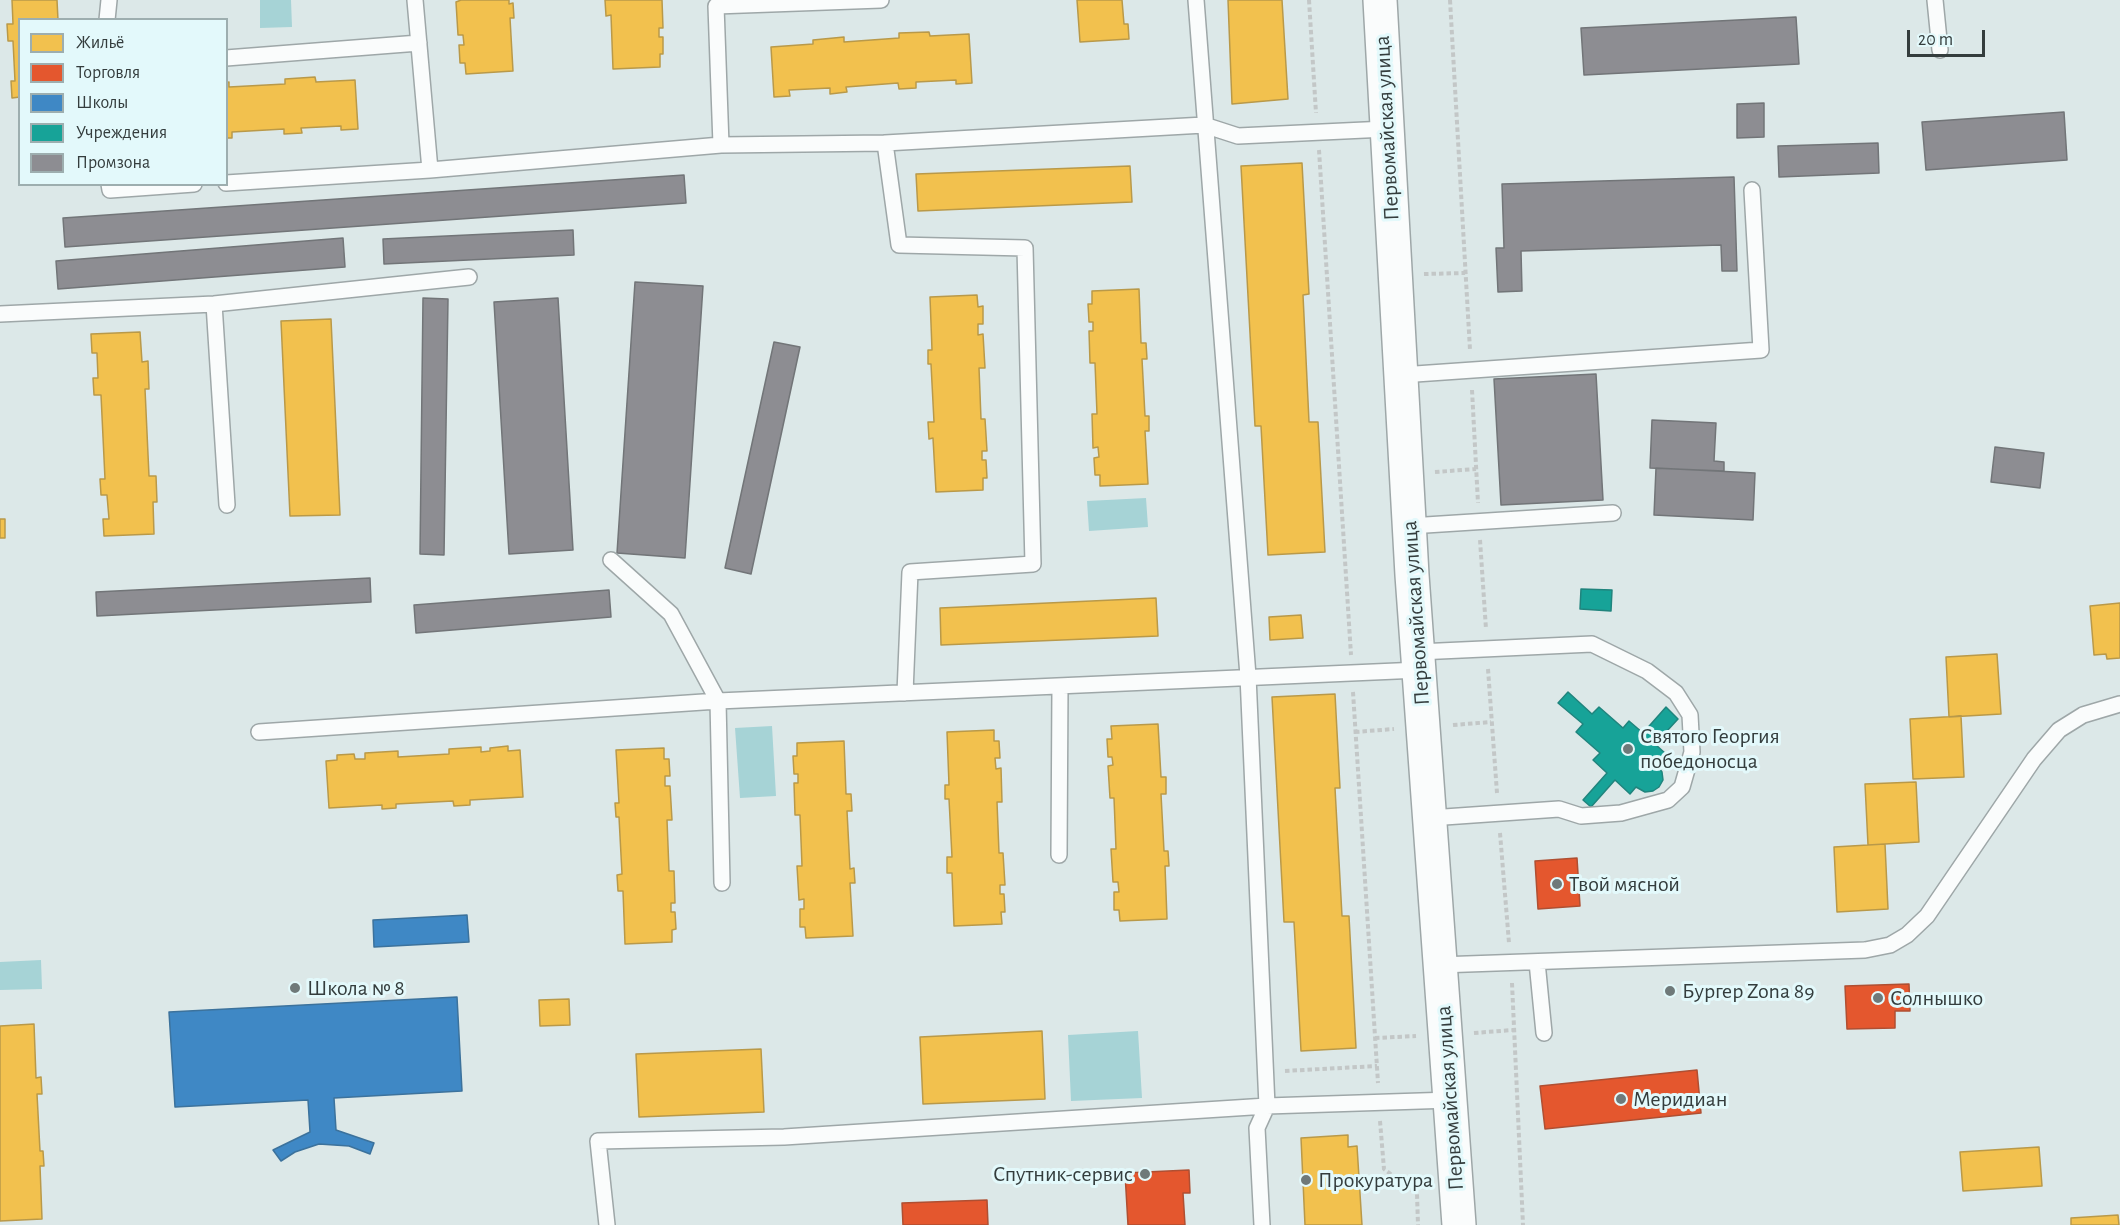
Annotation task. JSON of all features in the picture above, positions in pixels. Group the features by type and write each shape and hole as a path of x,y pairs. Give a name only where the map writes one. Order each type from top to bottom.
{"main road":[{"name":"Первомайская улица","path":"1380,0 1410,526 1459,1225"}],"lane":[{"path":"107,18 109,0"},
{"path":"415,0 430,170"},
{"path":"721,146 716,3 881,0"},
{"path":"1196,0 1248,676 1267,1106 1257,1128 1262,1225"},
{"path":"1935,0 1940,50"},
{"path":"228,58 419,43"},
{"path":"228,183 430,170 721,146 885,143 1204,125 1238,136 1386,129"},
{"path":"885,143 898,245 1025,248 1033,564 910,572 905,693"},
{"path":"109,186 110,190 166,186"},
{"path":"1401,375 1761,350 1752,190"},
{"path":"0,314 214,304 469,277"},
{"path":"214,304 226,505"},
{"path":"1410,526 1613,513"},
{"path":"611,560 671,614 718,701 722,883"},
{"path":"259,732 718,701 1352,673 1487,649 1592,644 1647,671 1676,693 1690,715 1692,753 1682,787 1668,800 1621,813 1581,816 1559,808 1430,819"},
{"path":"1059,855 1060,686"},
{"path":"1439,965 1786,954 1865,950 1890,945 1907,935 1927,916 2034,759 2059,730 2083,715 2120,704"},
{"path":"1537,962 1544,1033"},
{"path":"607,1225 598,1141 885,1132 1267,1106 1451,1100"}],"path":[{"path":"1309,0 1384,1169 1417,1194 1418,1225"},
{"path":"1450,0 1487,649 1511,961 1523,1225"},
{"path":"1394,276 1465,273"},
{"path":"1407,474 1476,469"},
{"path":"1266,1072 1377,1066"}],"shaded area":[{"path":"260,0 291,0 292,27 260,28"},
{"path":"1146,498 1148,527 1089,531 1087,501"},
{"path":"772,726 776,796 740,798 735,728"},
{"path":"41,960 42,989 0,990 0,962"},
{"path":"1138,1031 1142,1098 1071,1101 1068,1035"}],"building: Жильё":[{"path":"12,0 57,0 58,18 18,18 18,97 12,98 11,81 15,81 13,41 8,41 7,24 13,24"},
{"path":"461,0 509,0 509,4 513,3 514,18 510,18 513,71 466,74 465,63 460,63 459,45 464,45 463,35 458,35 456,2"},
{"path":"605,0 662,0 663,28 659,28 659,37 663,37 663,54 660,54 660,67 613,69 611,15 606,16"},
{"path":"1077,0 1122,0 1124,24 1128,24 1129,39 1080,42"},
{"path":"1228,0 1282,0 1288,99 1232,104"},
{"path":"929,32 930,36 969,34 972,83 956,84 956,80 916,82 916,88 899,89 898,83 846,87 847,92 830,94 830,88 789,90 790,96 774,97 771,47 813,44 813,40 844,37 844,42 899,38 899,33"},
{"path":"315,77 316,82 355,80 358,129 341,130 341,126 301,128 302,133 284,134 284,129 232,132 232,138 228,138 228,82 229,87 285,84 285,79"},
{"path":"1302,163 1309,294 1303,295 1309,422 1318,422 1325,552 1268,555 1261,426 1255,426 1241,166"},
{"path":"1130,166 1132,202 918,211 916,174"},
{"path":"1139,289 1141,343 1146,343 1147,359 1142,359 1145,416 1149,416 1149,431 1145,431 1148,484 1100,486 1100,475 1095,475 1094,458 1099,457 1098,447 1093,448 1092,414 1097,414 1095,363 1090,363 1089,331 1093,331 1093,322 1089,322 1088,304 1092,304 1092,291"},
{"path":"977,295 978,307 983,306 983,324 978,324 978,335 983,334 985,368 979,368 981,419 985,419 987,451 982,451 982,460 986,460 987,478 983,478 983,490 936,492 933,438 929,439 928,422 934,422 931,364 928,364 928,350 932,350 930,297"},
{"path":"331,319 340,515 290,516 281,321"},
{"path":"140,332 142,362 148,361 149,389 145,389 149,476 156,476 157,502 153,502 154,534 104,536 103,519 109,519 107,495 101,495 100,479 105,479 101,395 94,395 93,378 98,378 97,353 92,353 91,334"},
{"path":"0,519 5,519 5,538 0,538"},
{"path":"1156,598 1158,636 941,645 940,608"},
{"path":"2120,603 2120,658 2107,659 2106,654 2094,655 2090,606"},
{"path":"1301,615 1303,638 1270,640 1269,617"},
{"path":"1997,654 2001,714 1949,717 1946,657"},
{"path":"1335,694 1340,788 1335,788 1342,916 1349,916 1356,1048 1301,1051 1294,922 1284,922 1272,697"},
{"path":"1961,716 1964,777 1913,779 1910,719"},
{"path":"1158,724 1161,777 1166,777 1166,794 1161,794 1164,851 1168,851 1169,866 1165,866 1167,919 1120,921 1119,910 1114,910 1114,892 1119,892 1118,882 1113,882 1111,849 1116,849 1114,798 1110,798 1108,766 1113,765 1112,757 1108,757 1107,739 1112,739 1111,726"},
{"path":"994,730 994,741 999,741 1000,758 995,758 996,769 1001,768 1002,802 997,802 999,853 1003,853 1005,885 1000,885 1000,894 1004,894 1005,912 1001,912 1002,924 954,926 952,873 947,873 947,857 952,857 949,799 945,799 945,785 949,785 947,732"},
{"path":"844,741 846,794 851,794 852,811 847,811 850,869 854,868 855,883 850,883 853,936 806,938 805,927 800,927 800,909 804,909 804,899 799,900 797,866 802,866 800,815 795,815 794,783 798,783 798,774 794,774 793,756 797,756 797,743"},
{"path":"508,746 508,751 520,750 523,797 470,800 470,805 454,806 453,801 396,804 396,808 382,809 382,805 329,808 326,761 337,760 337,755 354,754 355,759 365,759 365,753 398,751 398,757 449,754 449,749 481,747 481,752 490,751 490,748"},
{"path":"664,748 664,759 669,759 670,776 665,776 665,786 670,786 672,820 667,820 669,871 674,871 675,903 671,903 671,912 675,912 676,929 672,930 672,942 625,944 623,891 618,891 617,875 622,874 619,817 616,817 615,803 619,803 616,750"},
{"path":"1916,782 1919,842 1868,845 1865,784"},
{"path":"1885,844 1888,909 1837,912 1834,847"},
{"path":"569,999 570,1025 540,1026 539,1000"},
{"path":"34,1024 36,1078 41,1077 42,1094 37,1094 40,1151 43,1151 44,1166 40,1166 42,1219 0,1221 0,1026"},
{"path":"1042,1031 1045,1099 923,1104 920,1037"},
{"path":"761,1049 764,1112 639,1117 636,1054"},
{"path":"1348,1135 1348,1147 1357,1146 1362,1225 1305,1225 1301,1138"},
{"path":"2039,1147 2042,1186 1963,1191 1960,1152"},
{"path":"2118,1215 2119,1225 2071,1225 2071,1218"}],"building: Торговля":[{"name":"Твой мясной","path":"1577,858 1580,906 1538,909 1535,861"},
{"name":"Солнышко","path":"1909,984 1910,1011 1895,1011 1895,1028 1847,1029 1845,986"},
{"name":"Меридиан","path":"1697,1070 1701,1113 1545,1129 1540,1086"},
{"path":"1189,1170 1190,1193 1183,1193 1185,1225 1128,1225 1125,1173"},
{"path":"987,1200 988,1225 903,1225 902,1203"}],"building: Школы":[{"path":"467,915 469,942 374,947 373,920"},
{"path":"457,997 462,1091 334,1098 336,1130 374,1143 370,1154 349,1146 319,1144 295,1152 281,1161 273,1150 310,1132 308,1100 175,1107 169,1012"}],"building: Учреждения":[{"path":"1581,589 1612,590 1611,611 1580,609"},
{"name":"Святого Георгия победоносца","path":"1568,692 1592,714 1599,707 1623,728 1629,721 1643,733 1666,707 1678,719 1655,744 1666,754 1656,764 1662,772 1663,780 1659,787 1645,792 1636,787 1630,794 1615,780 1591,807 1583,800 1607,773 1593,760 1600,753 1576,732 1583,724 1558,703"}],"building: Промзона":[{"path":"1796,17 1799,64 1584,75 1581,28"},
{"path":"1764,103 1764,137 1737,138 1737,104"},
{"path":"2064,112 2067,160 1926,170 1922,122"},
{"path":"1878,143 1879,173 1779,177 1778,146"},
{"path":"684,175 686,203 65,247 63,218"},
{"path":"1734,177 1737,271 1722,271 1721,245 1521,251 1522,291 1498,292 1496,248 1504,248 1502,184"},
{"path":"573,230 574,255 384,264 383,239"},
{"path":"343,238 345,267 58,289 56,261"},
{"path":"635,282 703,286 685,558 617,553"},
{"path":"423,298 448,299 444,555 420,554"},
{"path":"558,298 573,550 509,554 494,302"},
{"path":"774,342 800,347 751,574 725,568"},
{"path":"1596,374 1603,500 1501,505 1494,379"},
{"path":"1652,420 1716,423 1714,461 1724,462 1724,471 1650,468"},
{"path":"1995,447 2044,453 2040,488 1991,482"},
{"path":"1656,468 1755,473 1753,520 1654,515"},
{"path":"370,578 371,602 97,616 96,592"},
{"path":"609,590 611,617 416,633 414,605"}],"place":[{"name":"Святого Георгия победоносца","path":"1628,749"},
{"name":"Твой мясной","path":"1557,884"},
{"name":"Школа № 8","path":"295,988"},
{"name":"Бургер Zona 89","path":"1670,991"},
{"name":"Солнышко","path":"1878,998"},
{"name":"Меридиан","path":"1621,1099"},
{"name":"Спутник-сервис","path":"1145,1174"},
{"name":"Прокуратура","path":"1306,1180"}]}
